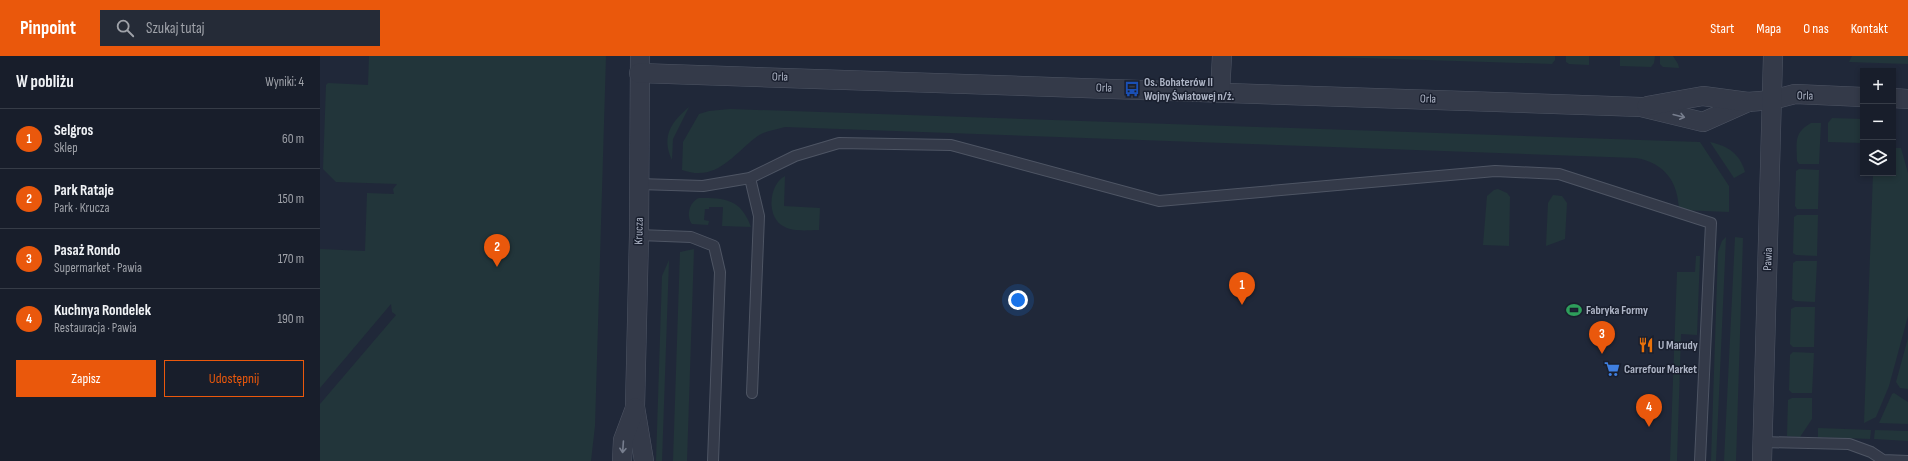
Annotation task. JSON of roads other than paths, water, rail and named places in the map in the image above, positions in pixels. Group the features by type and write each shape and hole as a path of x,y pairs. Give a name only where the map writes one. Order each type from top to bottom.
{"street":[{"path":"1220,92 1222,56"},
{"name":"Pawia","path":"1762,461 1773,56"},
{"name":"Orla","path":"640,65 1220,92 1641,107 1703,122 1748,102"},
{"name":"Krucza","path":"640,65 639,235 635,407 644,461"},
{"name":"Orla","path":"1641,107 1703,96 1748,102 1772,100 1795,94 1860,97"},
{"path":"1896,98 1908,98"},
{"name":"Krucza","path":"622,461 623,440 635,407"}],"lane":[{"path":"639,184 703,186 750,178 795,156 839,143 951,145 1159,201 1496,171 1559,174 1710,223 1700,461"},
{"path":"750,178 759,216 752,393"},
{"path":"639,235 691,237 714,246 720,272 713,461"},
{"path":"1763,442 1849,444 1871,452 1883,460 1908,461"}],"place":[{"name":"Os. Bohaterów II Wojny Światowej n/ż.","path":"1132,89"},
{"name":"Park Rataje","path":"497,267"},
{"name":"Selgros","path":"1242,305"},
{"name":"Fabryka Formy","path":"1574,310"},
{"name":"U Marudy","path":"1646,345"},
{"name":"Pasaż Rondo","path":"1602,354"},
{"name":"Carrefour Market","path":"1612,369"},
{"name":"Kuchnya Rondelek","path":"1649,427"}]}
